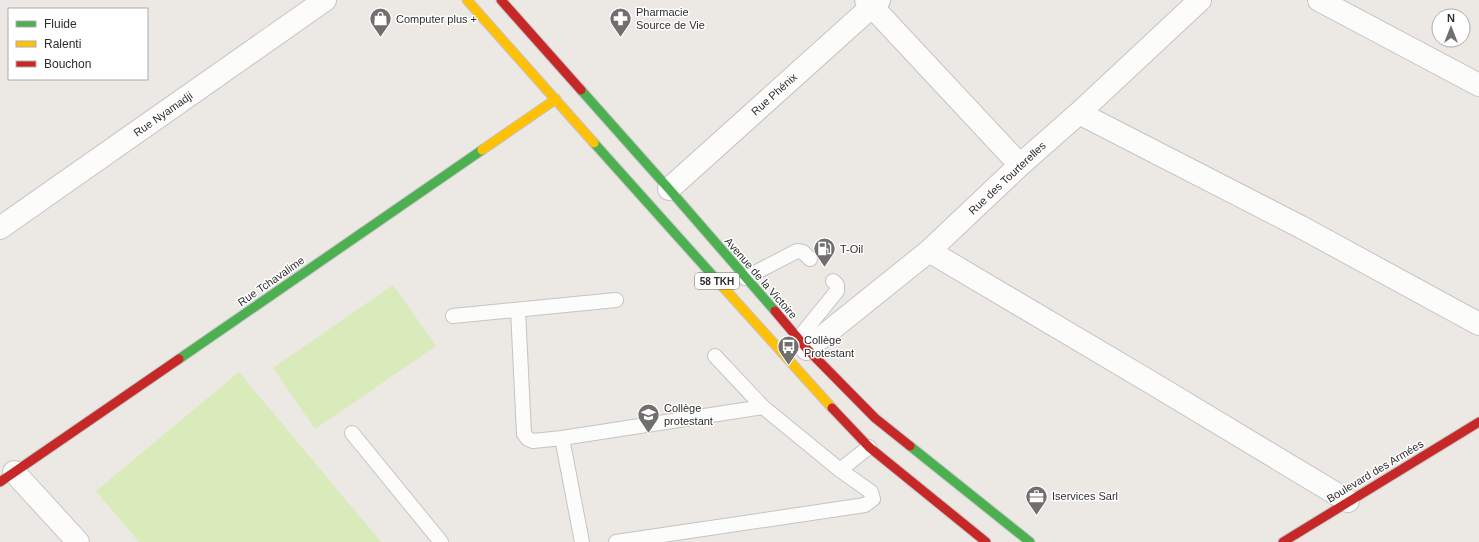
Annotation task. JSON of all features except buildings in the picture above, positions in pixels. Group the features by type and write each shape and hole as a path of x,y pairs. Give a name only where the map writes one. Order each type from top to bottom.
{"main road":[{"name":"58 TKH","path":"467,0 791,364 869,447 986,542"},
{"name":"Avenue de la Victoire","path":"501,0 669,189 802,344 875,418 1030,542"},
{"name":"Rue Tchavalime","path":"7,477 556,99"},
{"name":"Boulevard des Armées","path":"1283,542 1479,422"}],"street":[{"name":"Rue Nyamadji","path":"0,228 325,0"},
{"name":"Rue des Tourterelles","path":"802,344 929,251 1020,165 1079,113 1200,0"},
{"path":"1319,0 1479,85"},
{"name":"Rue Phénix","path":"669,189 872,2"},
{"path":"872,2 1020,165"},
{"path":"1079,113 1301,228 1479,324"},
{"path":"929,251 1348,501"},
{"path":"7,477 78,542"}],"lane":[{"path":"745,278 797,252 803,252 810,259"},
{"path":"802,344 837,291 837,285 833,281"},
{"path":"453,316 616,300"},
{"path":"518,310 524,434 528,439 533,441 562,438 763,407"},
{"path":"616,542 857,506 868,503 872,499 871,492 840,470 763,407 716,356"},
{"path":"352,433 441,542"},
{"path":"562,438 582,542"},
{"path":"840,470 869,447"}],"green space":[{"path":"393,285 436,346 315,429 273,368"},
{"path":"239,372 381,542 139,542 96,491"}],"traffic: fast":[{"path":"581,90 775,311"},
{"path":"594,143 723,287"},
{"path":"179,359 482,150"},
{"path":"910,446 1030,542"}],"traffic: slow":[{"path":"467,0 594,143"},
{"path":"482,150 556,99"},
{"path":"723,287 832,408"}],"traffic: jam":[{"path":"501,0 581,90"},
{"path":"775,311 807,349 875,418 910,446"},
{"path":"0,482 179,359"},
{"path":"832,408 869,447 986,542"},
{"path":"1283,542 1479,422"}],"place":[{"name":"Computer plus +","path":"381,38"},
{"name":"Pharmacie Source de Vie","path":"620,38"},
{"name":"T-Oil","path":"825,268"},
{"name":"Collège Protestant","path":"788,366"},
{"name":"Collège protestant","path":"649,434"},
{"name":"Iservices Sarl","path":"1037,516"}]}
